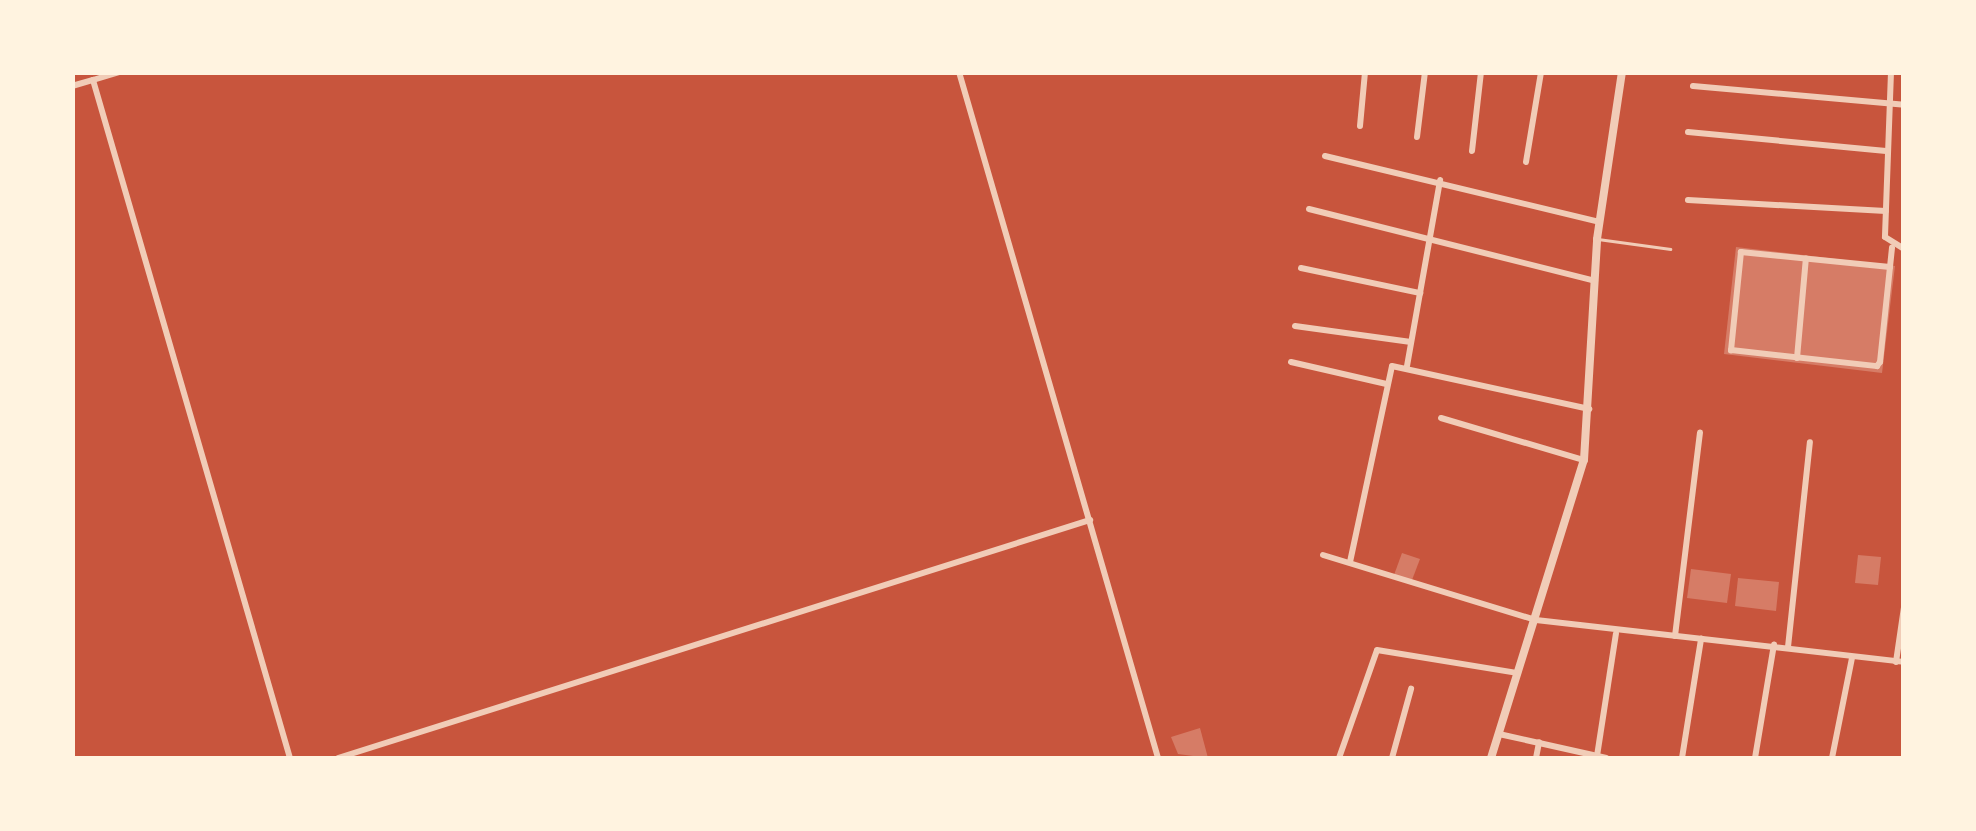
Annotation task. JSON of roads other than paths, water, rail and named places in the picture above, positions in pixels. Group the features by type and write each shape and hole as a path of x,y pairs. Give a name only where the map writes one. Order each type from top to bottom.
{"street":[{"path":"72,86 118,72"},
{"path":"959,72 1158,758"},
{"path":"1360,126 1365,72"},
{"path":"1417,137 1426,72"},
{"path":"1472,151 1481,72"},
{"path":"1526,162 1540,72"},
{"path":"1491,758 1584,460 1597,238 1622,72"},
{"path":"1890,267 1739,256 1732,350 1879,365 1890,267 1892,248 1886,212 1891,72"},
{"path":"93,80 290,758"},
{"path":"1693,86 1904,105"},
{"path":"1688,132 1886,151"},
{"path":"1324,156 1440,180 1599,222"},
{"path":"1406,366 1440,180"},
{"path":"1688,200 1886,212"},
{"path":"1309,209 1431,236 1596,282"},
{"path":"1892,248 1904,249"},
{"path":"1797,358 1806,258"},
{"path":"1301,268 1420,293"},
{"path":"1295,326 1411,342"},
{"path":"1291,362 1386,384"},
{"path":"1350,562 1392,366 1589,409"},
{"path":"1441,418 1584,460"},
{"path":"1676,636 1700,434"},
{"path":"1788,647 1810,442"},
{"path":"338,758 1090,520"},
{"path":"1322,555 1536,620 1616,633 1774,645 1852,658 1900,662 1904,607"},
{"path":"1499,734 1602,757 1616,633"},
{"path":"1682,758 1701,639"},
{"path":"1755,758 1774,645"},
{"path":"1339,758 1377,650 1518,673"},
{"path":"1832,758 1852,658"},
{"path":"1392,758 1410,689"},
{"path":"1536,758 1539,742"}],"lane":[{"path":"1597,238 1670,249"}]}
